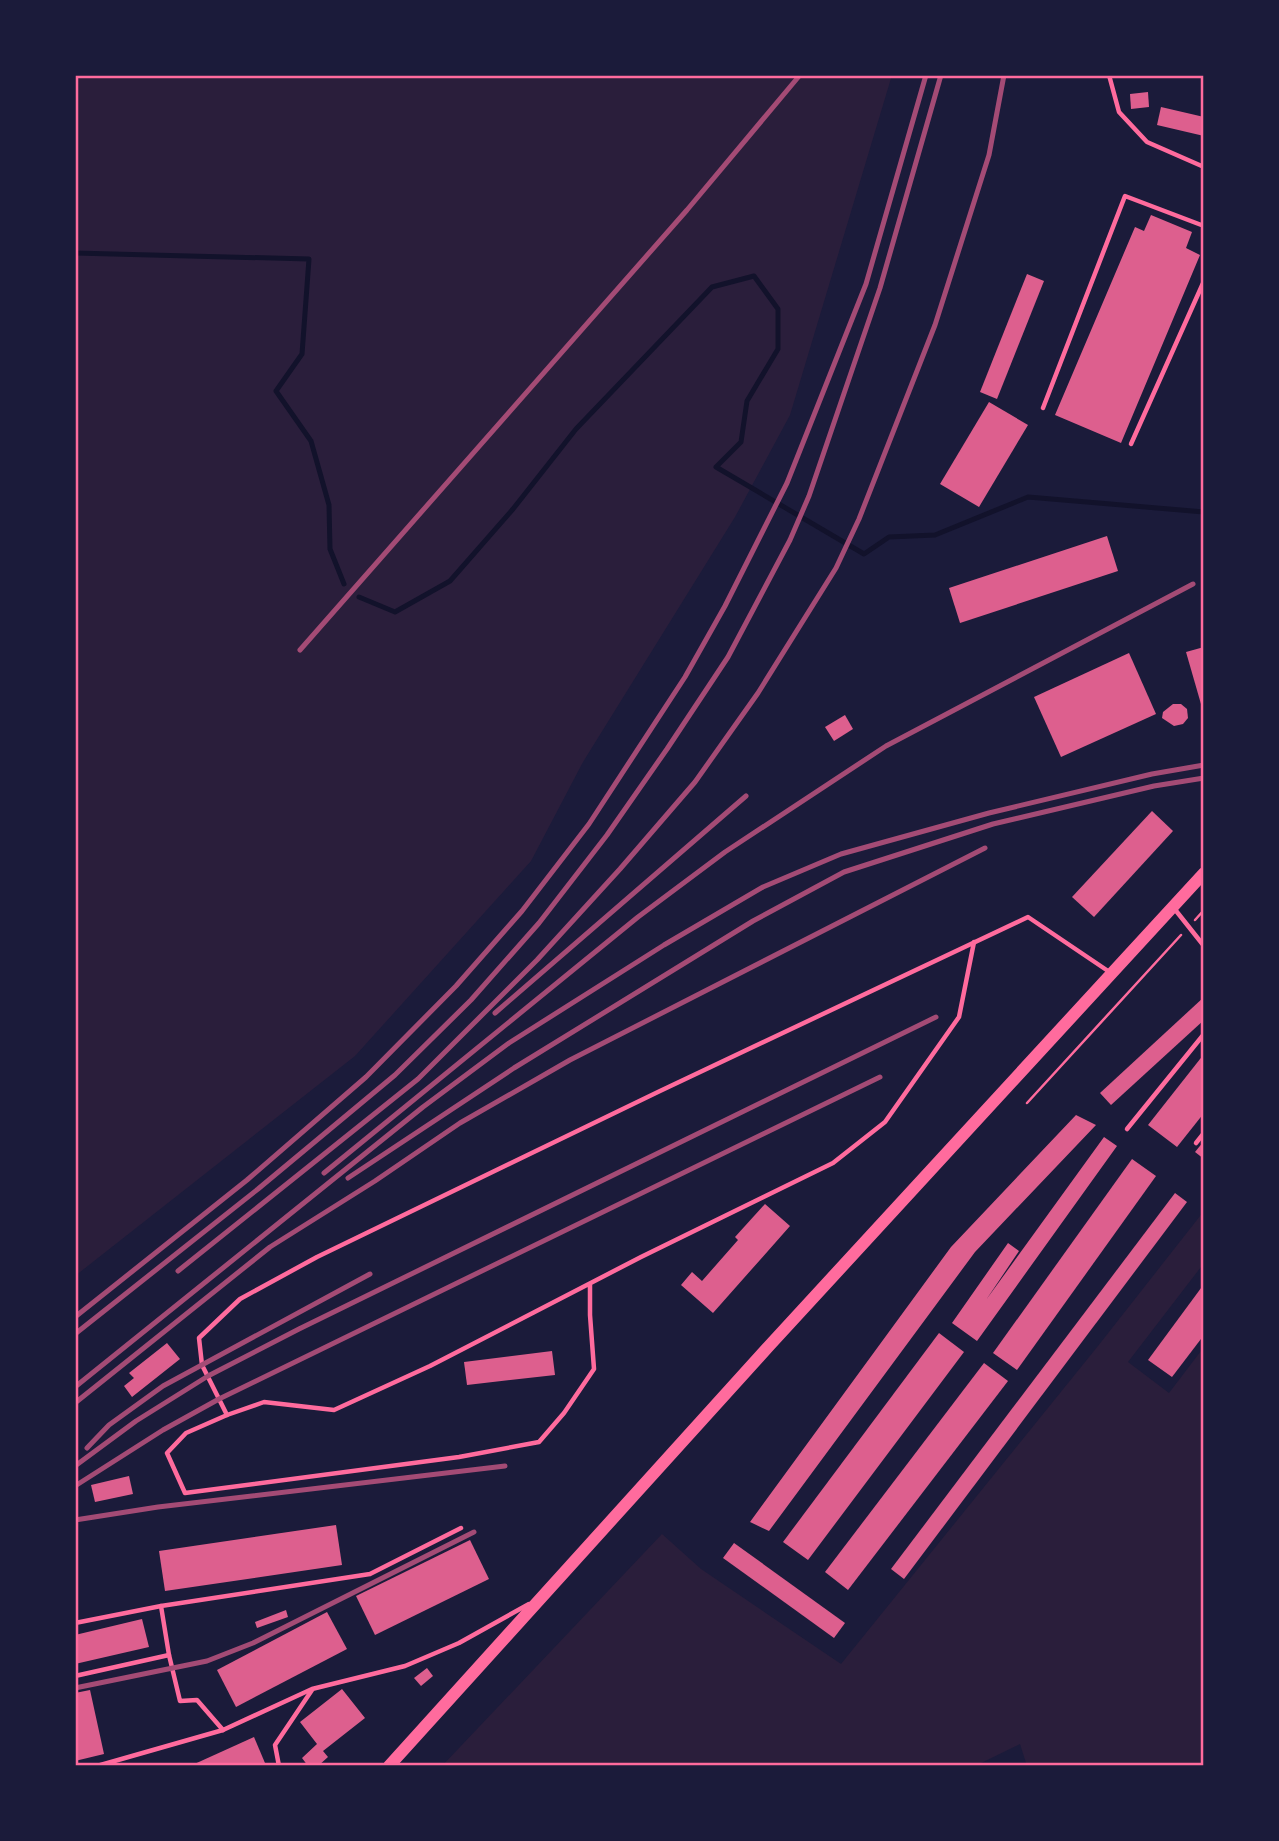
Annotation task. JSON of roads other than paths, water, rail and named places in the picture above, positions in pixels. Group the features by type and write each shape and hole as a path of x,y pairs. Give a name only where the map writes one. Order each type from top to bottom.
{"main road":[{"path":"389,1766 1204,873"}],"lane":[{"path":"1109,75 1119,112 1147,142 1204,167"},
{"path":"1043,408 1125,197 1204,226"},
{"path":"1131,444 1204,281"},
{"path":"1173,906 1201,937 1204,946"},
{"path":"227,1415 202,1365 200,1338 240,1299 317,1257 1028,917 1111,974"},
{"path":"590,1284 593,1369 564,1413 539,1442 459,1457 185,1493 167,1453 186,1433 264,1402 334,1409 430,1366 590,1284 833,1163 885,1122 959,1017 974,942"},
{"path":"1127,1129 1204,1034"},
{"path":"1196,1143 1204,1133"},
{"path":"75,1623 161,1606 370,1574 461,1528"},
{"path":"97,1766 223,1730 312,1689 405,1667 459,1643 542,1597"},
{"path":"161,1606 180,1701 197,1700 223,1730"},
{"path":"75,1675 169,1655"},
{"path":"279,1766 275,1745 312,1689"}],"waterway":[{"path":"75,253 309,259 302,354 276,391 311,441 329,505 330,549 344,584"},
{"path":"359,597 395,612 450,581 513,509 576,429 712,287 754,276 778,309 778,349 747,401 741,442 716,467 864,554 889,537 935,535 1028,497 1204,512"}],"railway":[{"path":"300,650 687,210 800,75"},
{"path":"75,1317 247,1180 366,1077 456,986 522,911 589,824 685,677 725,606 787,483 866,284 926,75"},
{"path":"75,1334 258,1189 395,1075 471,1000 539,923 607,835 667,749 728,657 790,540 809,496 880,288 941,75"},
{"path":"178,1271 418,1079 537,960 620,869 695,782 758,693 836,568 859,519 935,325 989,155 1004,75"},
{"path":"324,1173 638,917 725,852 886,746 1193,584"},
{"path":"75,1387 423,1107 509,1043 664,945 763,887 841,854 989,813 1152,774 1204,765"},
{"path":"348,1178 514,1068 753,921 844,872 993,824 1154,786 1204,778"},
{"path":"495,1013 746,796"},
{"path":"75,1403 270,1247 375,1181 460,1123 570,1060 985,848"},
{"path":"75,1466 136,1421 208,1376 936,1017"},
{"path":"75,1486 163,1430 219,1399 880,1077"},
{"path":"87,1448 109,1425 163,1386 370,1274"},
{"path":"75,1520 158,1507 505,1466"},
{"path":"75,1688 207,1661 253,1643 474,1532"}]}
